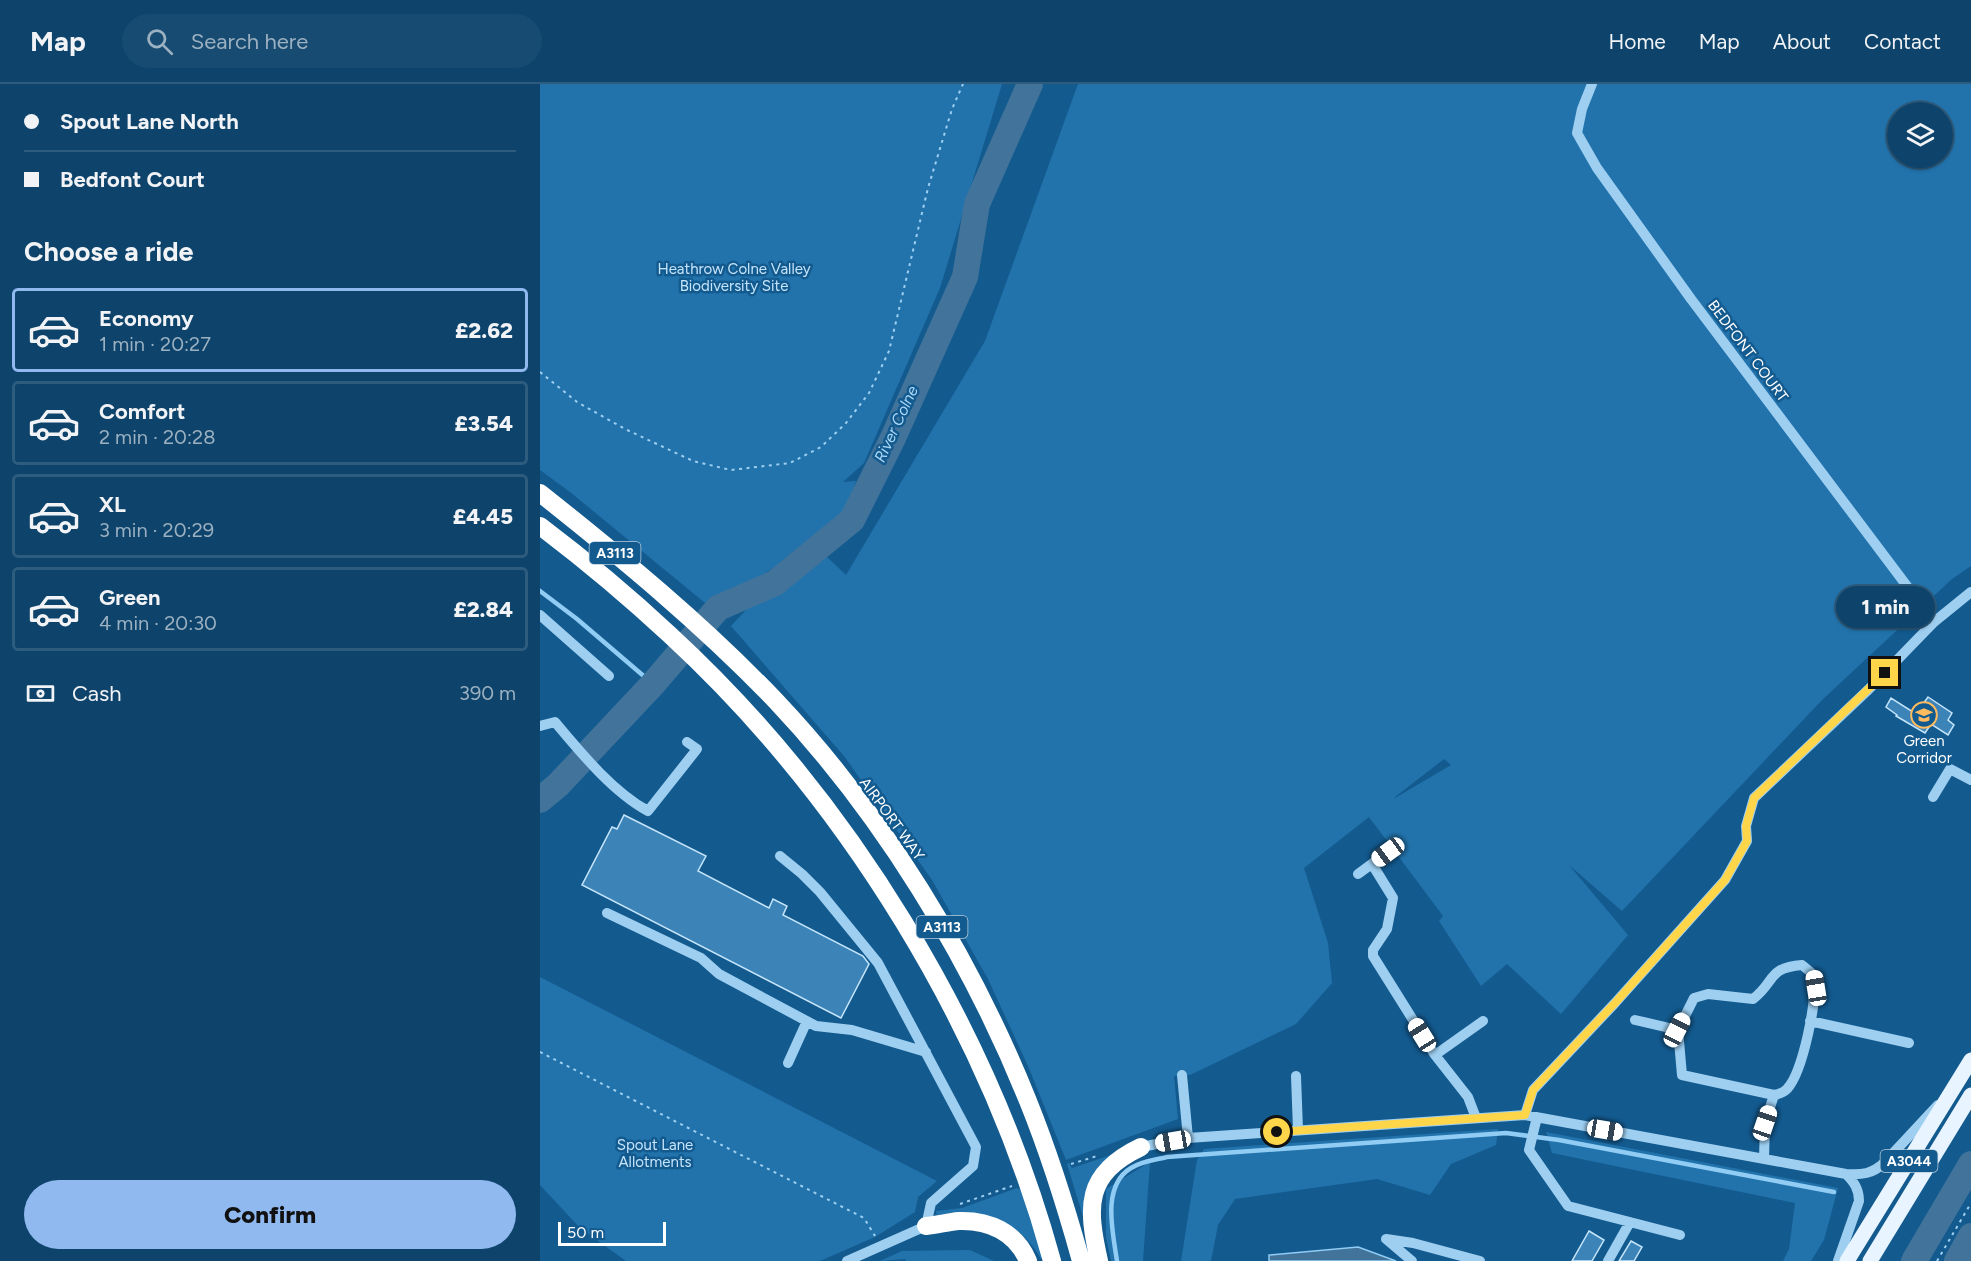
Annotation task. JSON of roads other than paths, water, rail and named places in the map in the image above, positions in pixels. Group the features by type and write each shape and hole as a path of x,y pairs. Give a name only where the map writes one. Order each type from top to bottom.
{"highway":[{"name":"AIRPORT WAY","path":"540,493 688,614 718,643 775,700 811,741 878,828 931,908 987,1011 1028,1102 1063,1198 1081,1261"},
{"name":"A3113","path":"540,526 598,571 698,662 764,732 804,781 878,881 913,935 995,1097 1021,1162 1052,1261"},
{"path":"1099,1261 1090,1211 1092,1197 1108,1169 1120,1158 1141,1147"},
{"path":"926,1226 958,1221 986,1222 1010,1235 1024,1252 1028,1261"}],"main road":[{"name":"A3044","path":"1847,1261 1971,1060"},
{"name":"A3044","path":"1870,1261 1971,1095"}],"street":[{"name":"BEDFONT COURT","path":"1592,84 1582,109 1577,133 1597,168 1691,299 1934,622"},
{"path":"1525,1115 1533,1090 1615,1003 1725,880 1747,841 1746,826 1754,798 1869,689 1934,622 1971,592"},
{"path":"540,615 609,676"},
{"path":"540,726 555,722 595,767 634,804 648,811 697,749 687,742"},
{"path":"1933,796 1950,769 1971,780"},
{"path":"1358,874 1388,852"},
{"path":"780,856 820,892 878,963 976,1147 973,1166 931,1203 926,1226 847,1261"},
{"path":"1372,864 1393,897 1387,929 1373,950 1372,956 1435,1055 1468,1097 1476,1118"},
{"path":"607,913 701,958 718,974 816,1026 852,1030 926,1052"},
{"path":"1802,965 1814,975 1816,988 1810,1021 1802,1057 1792,1082 1781,1094 1774,1095 1682,1076 1677,1030 1694,998 1708,994 1754,999 1776,973 1785,967 1802,965"},
{"path":"1635,1020 1677,1030"},
{"path":"788,1063 807,1021"},
{"path":"1435,1055 1483,1021"},
{"path":"1810,1021 1910,1043"},
{"path":"1182,1075 1188,1138"},
{"path":"1296,1076 1298,1130"},
{"path":"1141,1147 1188,1138 1525,1115 1846,1174 1864,1174 1875,1171 1953,1089"},
{"path":"1764,1159 1765,1123 1774,1095"},
{"path":"1537,1117 1530,1150 1568,1206 1680,1235"},
{"path":"1838,1261 1859,1201 1854,1183 1846,1174"},
{"path":"1608,1261 1630,1222"},
{"path":"1412,1261 1386,1239 1413,1243 1480,1261"}],"waterway":[{"name":"River Colne","path":"540,800 558,785 653,684 718,608 775,583 852,520 893,438 965,277 977,204 1030,84"},
{"name":"River Colne","path":"540,591 577,619 653,684"},
{"path":"1117,1261 1111,1211 1116,1186 1131,1168 1144,1162 1167,1157 1506,1133 1559,1140 1834,1192"},
{"path":"1914,1261 1971,1164"},
{"path":"1957,1261 1971,1236"}],"place":[{"name":"Green Corridor","path":"1924,715"}],"park label":[{"name":"Heathrow Colne Valley Biodiversity Site","path":"734,278"},
{"name":"Spout Lane Allotments","path":"655,1154"}]}
